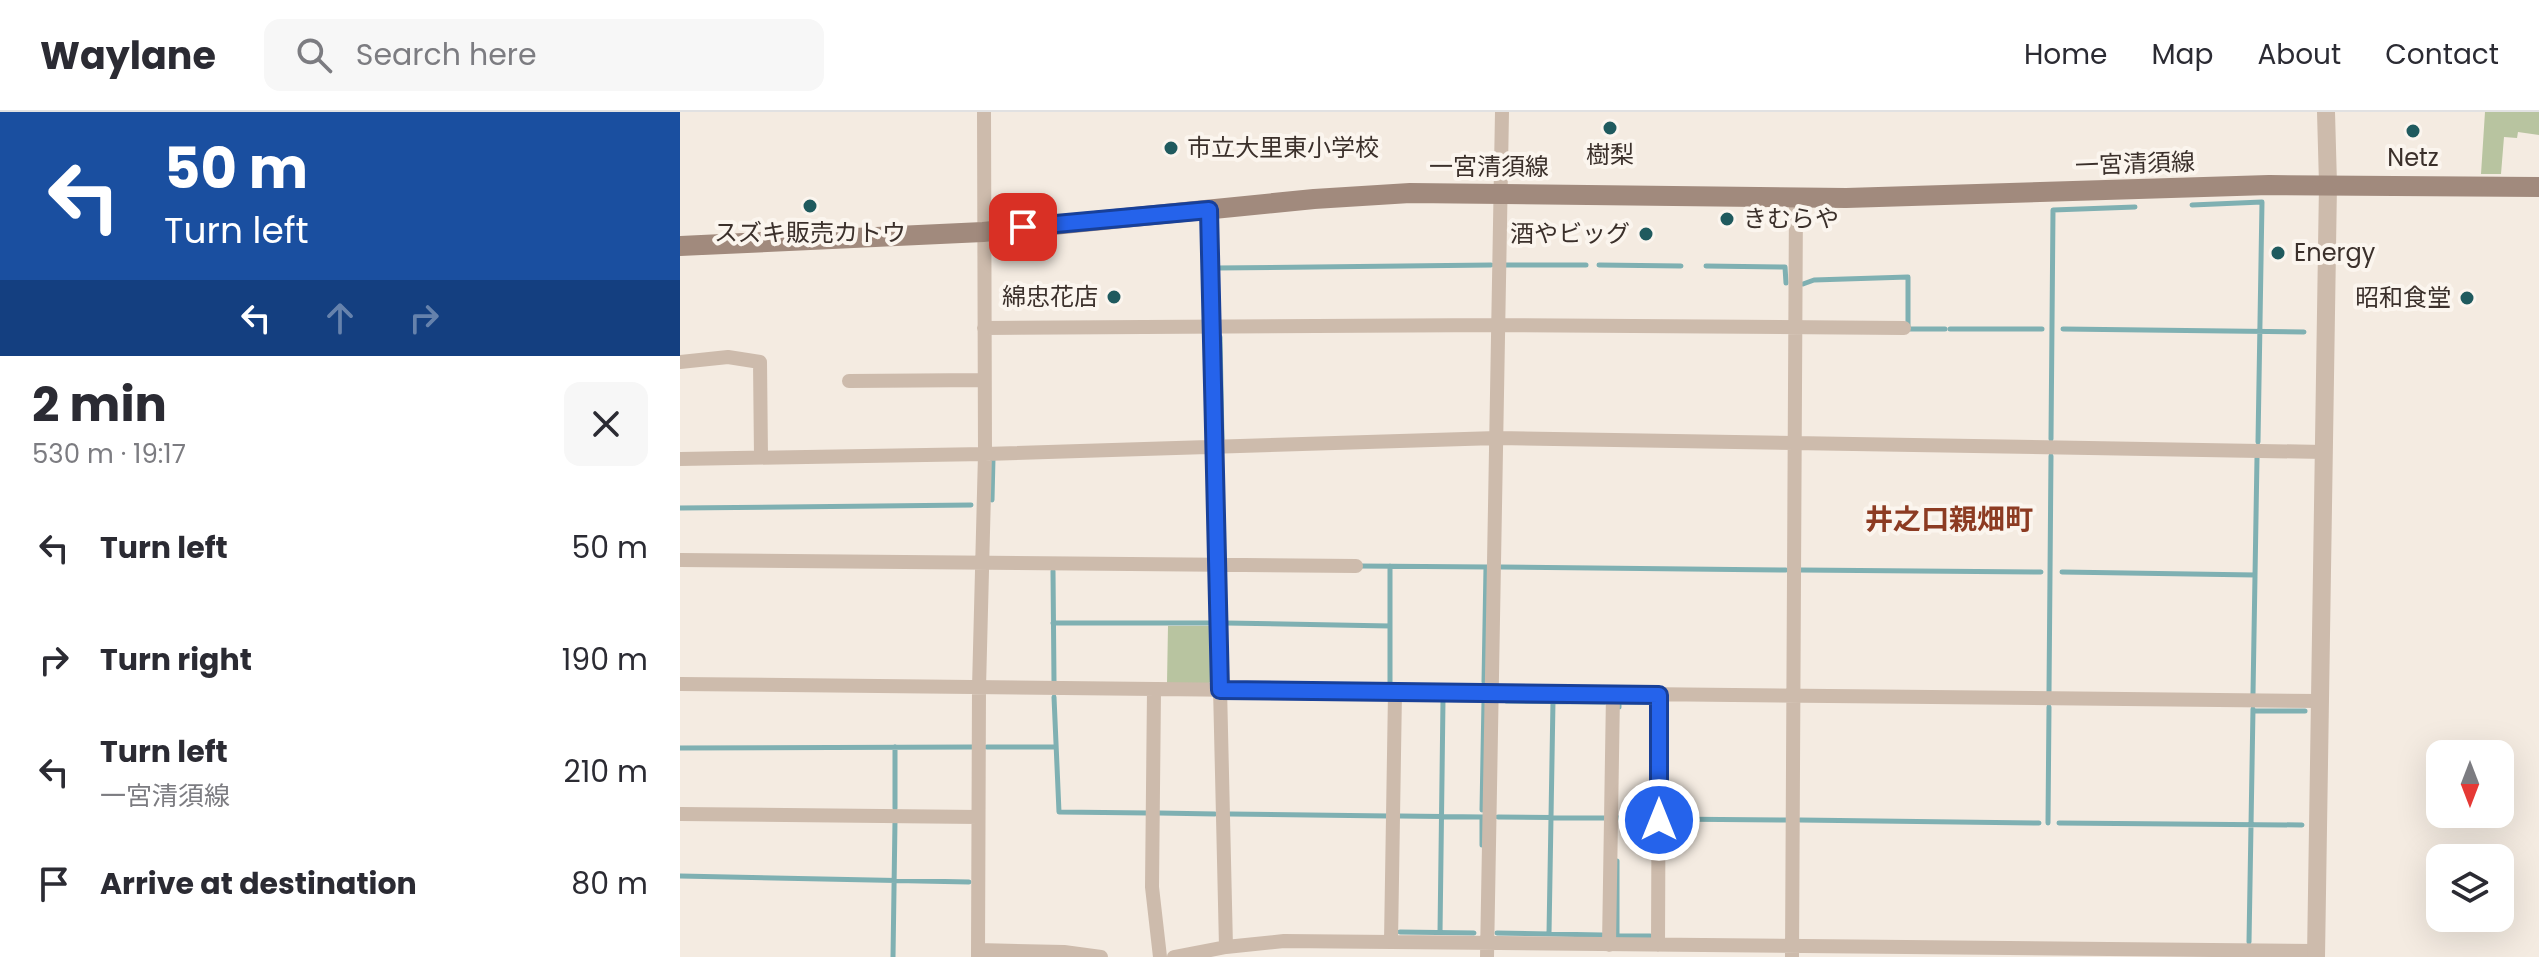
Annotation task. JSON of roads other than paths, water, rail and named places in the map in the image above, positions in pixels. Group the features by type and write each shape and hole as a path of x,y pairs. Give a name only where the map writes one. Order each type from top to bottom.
{"main road":[{"name":"一宮清須線","path":"680,246 983,232 1384,194 1846,198 2328,184 2539,187"}],"street":[{"path":"984,112 985,454 979,688 978,954 1101,957"},
{"path":"1488,950 1502,112"},
{"path":"1174,957 1226,947 1284,941 1340,950 1391,942 1488,950 1658,945 1792,952 2316,954 2328,184 2326,112"},
{"path":"1792,952 1796,198"},
{"path":"1209,210 1226,947"},
{"path":"984,328 1499,325 1904,328"},
{"path":"680,362 728,357 760,362 761,457"},
{"path":"849,381 984,380"},
{"path":"680,459 985,454 1497,438 2324,452"},
{"path":"680,560 1356,566"},
{"path":"680,684 2320,701"},
{"path":"1154,690 1152,887 1160,957"},
{"path":"1391,942 1395,692"},
{"path":"1609,945 1613,694"},
{"path":"1658,945 1659,695"},
{"path":"680,814 978,817"}],"waterway":[{"path":"2192,205 2262,202 2258,442"},
{"path":"2051,439 2053,210 2135,207"},
{"path":"1216,270 1491,265"},
{"path":"1506,265 1586,265"},
{"path":"1599,265 1681,266"},
{"path":"1706,266 1785,267 1786,283"},
{"path":"1803,284 1814,280 1908,277 1908,329 1945,329"},
{"path":"1950,329 2042,329"},
{"path":"2063,329 2304,332"},
{"path":"1220,337 1222,440"},
{"path":"2049,692 2051,456"},
{"path":"992,500 993,458"},
{"path":"2253,694 2257,458"},
{"path":"680,508 971,505"},
{"path":"1360,566 1487,567"},
{"path":"1390,566 1390,682"},
{"path":"1484,682 1486,567"},
{"path":"1501,567 1786,570"},
{"path":"1801,570 2041,572"},
{"path":"1053,571 1054,681"},
{"path":"2062,572 2255,575"},
{"path":"1053,623 1211,623"},
{"path":"1226,623 1390,626"},
{"path":"1054,697 1059,812 1148,813"},
{"path":"1414,699 1485,700"},
{"path":"1440,933 1443,700"},
{"path":"1482,810 1484,700"},
{"path":"1506,701 1605,702"},
{"path":"1549,934 1553,701"},
{"path":"1619,707 1619,702 1653,702"},
{"path":"2048,823 2049,707"},
{"path":"2249,942 2253,709"},
{"path":"2253,711 2305,711"},
{"path":"895,747 895,808"},
{"path":"680,748 972,747"},
{"path":"987,747 1056,747"},
{"path":"1159,813 1215,814"},
{"path":"1230,814 1389,816"},
{"path":"1400,816 1483,817"},
{"path":"1662,816 1662,819 1786,820"},
{"path":"1482,817 1482,845"},
{"path":"1498,817 1605,818"},
{"path":"1618,818 1652,819"},
{"path":"1800,820 2039,823"},
{"path":"893,957 895,821"},
{"path":"2059,823 2302,825"},
{"path":"1617,861 1617,936 1650,936"},
{"path":"680,876 969,882"},
{"path":"1400,932 1474,933"},
{"path":"1497,933 1602,935"}],"place":[{"name":"樹梨","path":"1610,128"},
{"name":"Netz","path":"2413,131"},
{"name":"市立大里東小学校","path":"1171,148"},
{"name":"スズキ販売カトウ","path":"810,206"},
{"name":"きむらや","path":"1727,219"},
{"name":"酒やビッグ","path":"1646,234"},
{"name":"Energy","path":"2278,253"},
{"name":"綿忠花店","path":"1114,297"},
{"name":"昭和食堂","path":"2467,298"}],"district":[{"name":"井之口親畑町","path":"1949,519"}]}
